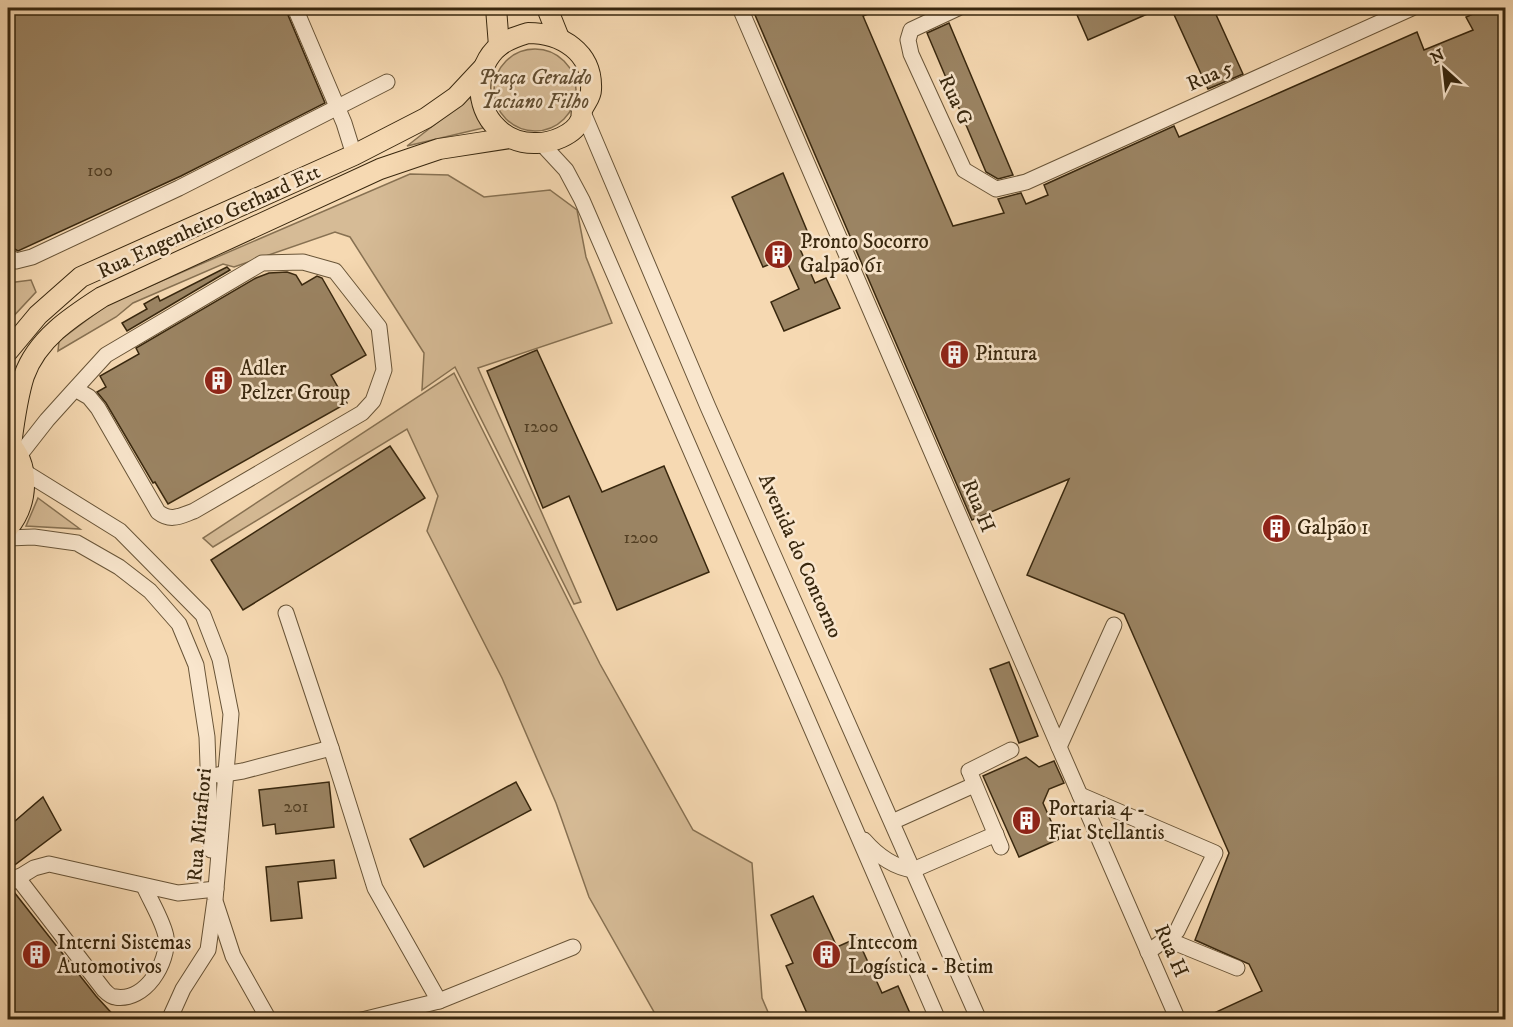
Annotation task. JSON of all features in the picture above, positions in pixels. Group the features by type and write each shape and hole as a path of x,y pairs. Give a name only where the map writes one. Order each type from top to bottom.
{"main road":[{"path":"496,8 499,46"},
{"path":"547,8 560,38"},
{"path":"528,33 544,33 560,38 573,47 584,60 590,75 591,92 582,110 580,121 570,132 556,140 541,144 525,143 510,138 497,128 487,115 481,100 480,83 484,67 499,46 513,37 528,33"},
{"name":"Rua Engenheiro Gerhard Ett","path":"8,351 38,315 81,278 354,155 426,118 456,97 484,67"},
{"name":"Rua Engenheiro Gerhard Ett","path":"8,528 20,509 24,490 15,454 24,375 37,352 64,322 102,297 380,169 439,149 510,138"}],"street":[{"path":"295,8 338,108 354,155"},
{"name":"Rua H","path":"740,8 1178,1020"},
{"name":"Rua G","path":"957,8 911,30 908,40 911,54 964,170 996,189 1026,182"},
{"name":"Rua 5","path":"1026,182 1412,8"},
{"path":"8,256 16,261 32,257 179,188 387,82"},
{"name":"Avenida do Contorno","path":"582,110 708,407 980,1020"},
{"path":"541,144 566,170 582,200 938,1020"},
{"path":"15,454 106,355 262,263 303,262 335,272 379,327 384,370 373,400 362,413 194,511 173,519 158,512 98,408 89,397 75,389"},
{"name":"Rua Mirafiori","path":"15,454 120,531 203,615 220,659 231,714 214,893"},
{"name":"Rua Mirafiori","path":"8,538 34,537 77,543 119,567 150,591 179,624 196,665 207,737 214,893"},
{"path":"286,613 375,888 439,1001"},
{"path":"1059,747 1114,625"},
{"path":"209,775 243,771 331,748"},
{"path":"892,822 1011,750"},
{"path":"856,831 873,850 888,861 900,868 913,870 998,841 971,776"},
{"path":"1080,795 1215,854 1177,931 1148,952"},
{"path":"144,886 166,934 166,950 156,976 143,989 126,997 114,997 104,990 12,880 34,868 49,864 178,892 214,893"},
{"path":"169,1020 183,990 208,950 214,893"},
{"path":"214,893 233,956 268,1020"},
{"path":"1166,939 1237,968"},
{"path":"362,1020 439,1001 573,947"}],"green space":[{"name":"Praça Geraldo Taciano Filho","path":"527,49 543,49 558,56 569,67 576,82 573,106 564,119 543,131 527,131 512,124 501,113 494,98 494,82 501,67 512,56"},
{"path":"470,97 483,128 407,146"},
{"path":"410,174 448,175 484,197 550,190 577,210 586,257 612,323 478,368 581,602 574,604 455,367 422,390 424,353 350,237 335,232 234,267 223,264 133,303 116,317 58,351 59,341 108,304"},
{"path":"31,280 36,292 8,322 8,283"},
{"path":"454,373 600,664 693,830 752,863 762,998 771,1019 658,1019 589,897 556,803 502,678 427,531 438,496 407,429 213,547 203,538"},
{"path":"38,498 80,529 26,526"}],"building":[{"path":"8,8 285,8 325,103 181,176 18,251 13,248 8,236"},
{"name":"Galpão 1","path":"752,8 883,8 863,16 953,226 1004,213 998,199 1021,193 1026,204 1048,195 1044,185 1174,126 1179,137 1417,32 1424,50 1473,30 1466,17 1487,8 1506,8 1506,1020 1199,1020 1262,991 1249,964 1195,940 1229,853 1124,614 1027,575 1069,479 972,520"},
{"path":"1074,8 1161,8 1088,40"},
{"path":"1171,8 1213,8 1243,74 1208,89"},
{"path":"949,23 1013,175 998,179 986,172 927,33"},
{"name":"Pronto Socorro Galpão 61","path":"783,173 813,245 800,249 815,283 826,278 840,308 784,331 771,302 799,289 785,258 763,267 732,197"},
{"path":"227,267 230,270 127,331 122,323 147,309 144,304 158,296 160,301"},
{"name":"Adler Pelzer Group","path":"287,272 296,275 302,285 317,276 322,278 366,355 331,375 347,403 168,504 97,392 106,387 100,376 139,354 136,348 256,278 269,273"},
{"path":"537,350 602,492 664,466 709,572 617,610 569,496 543,508 487,371"},
{"path":"390,446 425,498 243,610 211,560"},
{"path":"1009,662 1038,736 1019,743 990,669"},
{"name":"Portaria 4 - Fiat Stellantis","path":"1026,757 1039,767 1054,761 1064,783 1049,789 1043,803 1059,839 1019,857 983,776"},
{"path":"329,782 334,827 276,834 275,824 263,826 259,790"},
{"path":"516,782 531,810 424,867 410,839"},
{"path":"43,797 61,830 8,870 8,827"},
{"path":"334,860 336,878 298,882 302,918 271,921 266,867"},
{"name":"Interni Sistemas Automotivos","path":"14,892 96,996 118,1020 8,1020 8,894"},
{"name":"Intecom Logística - Betim","path":"813,896 837,947 857,938 882,993 898,986 913,1020 810,1020 786,966 793,963 771,915"}],"place":[{"name":"Pronto Socorro Galpão 61","path":"779,254"},
{"name":"Pintura","path":"954,354"},
{"name":"Adler Pelzer Group","path":"219,381"},
{"name":"Galpão 1","path":"1276,528"},
{"name":"Portaria 4 - Fiat Stellantis","path":"1027,821"},
{"name":"Interni Sistemas Automotivos","path":"36,955"},
{"name":"Intecom Logística - Betim","path":"827,955"}]}
